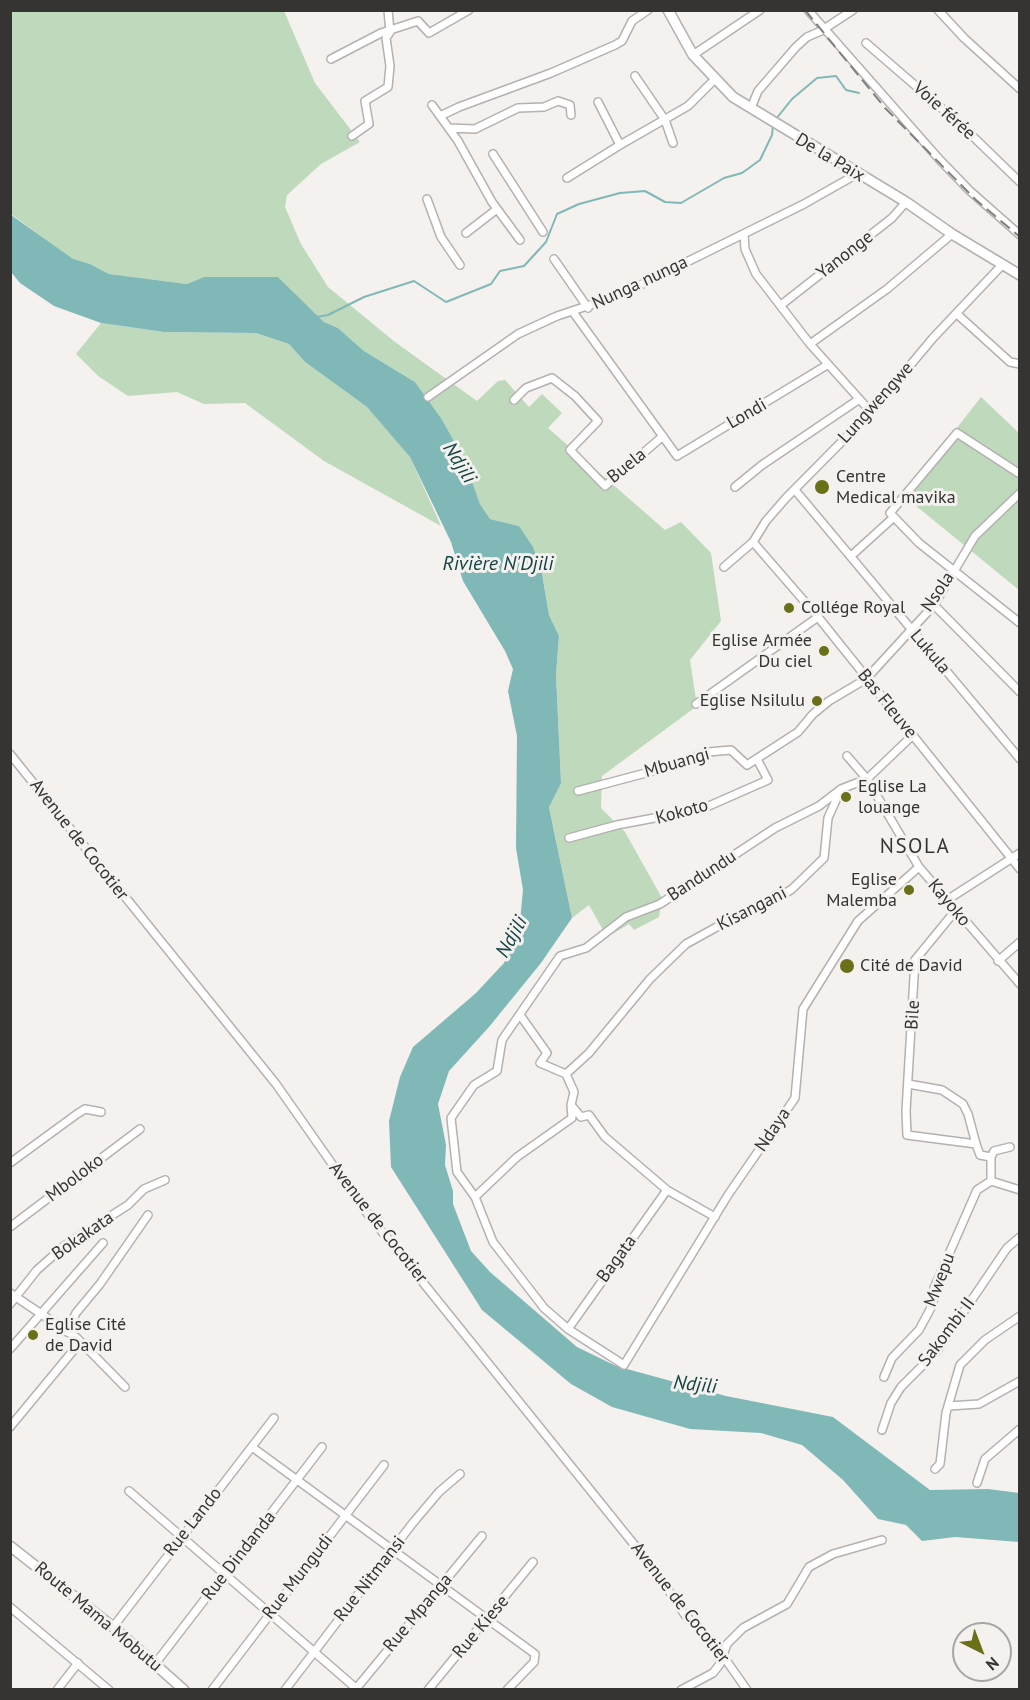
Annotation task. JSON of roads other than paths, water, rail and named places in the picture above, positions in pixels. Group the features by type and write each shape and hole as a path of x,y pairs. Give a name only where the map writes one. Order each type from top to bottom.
{"street":[{"path":"352,136 369,124 366,101 388,87 390,66 386,38 390,32 388,10"},
{"path":"331,59 418,21 429,33 469,10"},
{"path":"440,116 459,106 551,73 615,45 622,41 632,21 648,10"},
{"name":"De la Paix","path":"668,10 693,55 714,80 733,97 906,202 952,234 1020,275"},
{"path":"693,55 760,10"},
{"path":"808,10 940,160 969,190 1020,235"},
{"path":"751,108 758,91 796,47 807,37 853,10"},
{"path":"938,10 964,38 1020,89"},
{"name":"Voie férée","path":"866,43 960,124 1020,182"},
{"path":"635,76 665,120 673,143"},
{"path":"567,178 688,106 714,80"},
{"path":"449,128 475,129 518,108 544,107 558,101 570,105 571,115"},
{"path":"598,102 620,145"},
{"path":"432,105 449,128 497,209 520,240"},
{"path":"493,154 543,232"},
{"path":"1013,176 1020,170"},
{"name":"Nunga nunga","path":"428,397 518,334 557,316 588,308 621,295 744,234 857,174"},
{"path":"427,199 441,237 460,265"},
{"name":"Yanonge","path":"781,305 892,218 906,202"},
{"path":"466,233 497,209"},
{"path":"744,234 745,249 755,272 827,365 871,412"},
{"path":"810,344 886,289 952,234"},
{"path":"554,260 588,308"},
{"name":"Lungwengwe","path":"724,567 753,542 766,521 871,412 1002,265"},
{"path":"573,312 663,436"},
{"path":"957,314 1010,362 1020,364"},
{"name":"Londi","path":"663,436 679,455 827,365"},
{"name":"Buela","path":"514,400 526,388 552,378 575,396 598,421 570,450 605,486 663,436"},
{"path":"735,487 762,465 858,400"},
{"path":"1020,474 957,433 890,512 919,543 1020,623"},
{"name":"Lukula","path":"795,490 1020,759"},
{"name":"Nsola","path":"757,759 798,732 813,714 829,701 866,679 934,605 975,536 1020,493"},
{"path":"851,556 894,517"},
{"name":"Bas Fleuve","path":"753,542 818,617 1020,868"},
{"path":"934,605 1020,692"},
{"path":"696,704 818,617"},
{"path":"841,789 867,779 912,736"},
{"name":"Mbuangi","path":"578,791 672,766 708,752 731,750 747,765 757,759"},
{"name":"Avenue de Cocotier","path":"10,754 276,1084 386,1237 657,1574 685,1615 703,1630 747,1689"},
{"name":"Kayoko","path":"847,756 867,779 919,867 1020,984"},
{"name":"Kokoto","path":"568,838 617,825 702,809 768,780 757,759"},
{"name":"Bandundu","path":"520,1015 560,956 586,948 626,917 677,894 775,828 819,807 841,789"},
{"name":"Kisangani","path":"566,1074 589,1053 650,979 686,944 733,918 769,904 792,889 824,858 828,818 841,789"},
{"path":"947,900 1020,853"},
{"name":"Ndaya","path":"568,1329 624,1365 715,1217 795,1098 803,1009 858,921 919,867"},
{"name":"Bile","path":"956,910 915,960 907,1135 976,1144"},
{"path":"998,961 1020,942"},
{"path":"475,1197 517,1157 572,1118 571,1105 574,1092 566,1074 540,1063 547,1053 520,1015 502,1040 497,1071 474,1085 452,1118 457,1172 475,1197 493,1242 544,1308 568,1329"},
{"path":"908,1084 942,1090 963,1104 980,1155 991,1157"},
{"path":"571,1105 581,1117 590,1115 604,1137 667,1190 715,1217"},
{"path":"10,1163 85,1110 101,1112"},
{"name":"Mboloko","path":"10,1227 140,1129"},
{"path":"1010,1147 994,1151 991,1157 991,1181 1020,1190"},
{"name":"Bokakata","path":"10,1304 14,1295 37,1270 64,1246 128,1205 144,1189 165,1180"},
{"name":"Mwepu","path":"884,1377 892,1358 919,1330 933,1304 934,1288 977,1190 991,1181"},
{"name":"Bagata","path":"568,1329 667,1190"},
{"path":"67,1332 76,1313 148,1215"},
{"name":"Sakombi II","path":"882,1430 891,1403 901,1387 937,1351 1007,1248 1020,1237"},
{"path":"10,1349 39,1313 103,1244"},
{"path":"14,1295 77,1338 125,1387"},
{"path":"935,1469 940,1464 949,1406 960,1365 985,1340 1020,1316"},
{"path":"10,1427 77,1346 77,1338"},
{"path":"949,1406 979,1404 1020,1381"},
{"name":"Rue Lando","path":"113,1627 274,1418"},
{"path":"977,1483 985,1459 1020,1429"},
{"name":"Rue Dindanda","path":"155,1664 322,1447"},
{"path":"252,1448 394,1549 535,1654 534,1662 507,1689"},
{"name":"Rue Mungudi","path":"212,1689 384,1465"},
{"name":"Rue Nitmansi","path":"285,1689 439,1492 460,1474"},
{"path":"129,1491 271,1612 356,1689"},
{"name":"Rue Mpanga","path":"356,1689 482,1536"},
{"path":"681,1689 712,1673 720,1664 727,1644 743,1628 787,1604 809,1568 833,1554 882,1540"},
{"name":"Route Mama Mobutu","path":"10,1546 113,1627 184,1689"},
{"name":"Rue Kiese","path":"428,1689 489,1619 533,1562"},
{"path":"10,1607 108,1689"},
{"path":"57,1689 78,1663"}],"water":[{"name":"Rivière N'Djili","path":"11,215 73,259 90,264 109,274 187,284 204,277 278,277 324,322 338,328 364,351 415,382 441,418 464,459 480,504 490,519 519,526 533,547 542,574 549,615 559,636 556,675 561,783 549,807 572,918 541,963 489,1027 449,1071 438,1104 446,1145 445,1165 453,1191 453,1204 471,1251 490,1272 577,1347 616,1366 726,1396 833,1417 930,1490 988,1489 1019,1493 1019,1542 955,1537 922,1541 906,1525 878,1519 843,1480 802,1445 761,1433 690,1429 612,1407 571,1384 482,1310 391,1167 389,1121 400,1077 413,1047 476,993 504,963 519,931 523,890 516,848 517,736 508,691 513,669 505,651 463,581 451,542 410,457 367,407 305,362 289,344 256,333 164,332 101,323 54,306 20,283 11,272"}],"waterway":[{"path":"776,119 792,99 817,78 836,76 846,90 859,93"},
{"path":"317,317 328,315 364,297 414,281 446,302 491,284 500,271 524,266 546,242 557,214 579,204 620,193 645,191 665,202 681,203 724,178 742,173 760,160 772,135 773,125"}],"railway":[{"path":"805,10 886,109 976,200 1020,237"}],"place":[{"name":"Centre Medical mavika","path":"822,487"},
{"name":"Collége Royal","path":"789,608"},
{"name":"Eglise Armée Du ciel","path":"824,651"},
{"name":"Eglise Nsilulu","path":"817,701"},
{"name":"Eglise La louange","path":"846,797"},
{"name":"Eglise Malemba","path":"909,890"},
{"name":"Cité de David","path":"847,966"},
{"name":"Eglise Cité de David","path":"33,1335"}],"district":[{"name":"NSOLA","path":"915,847"}],"water label":[{"name":"Ndjili","path":"459,463"},
{"name":"Ndjili","path":"512,937"},
{"name":"Ndjili","path":"695,1385"}]}
